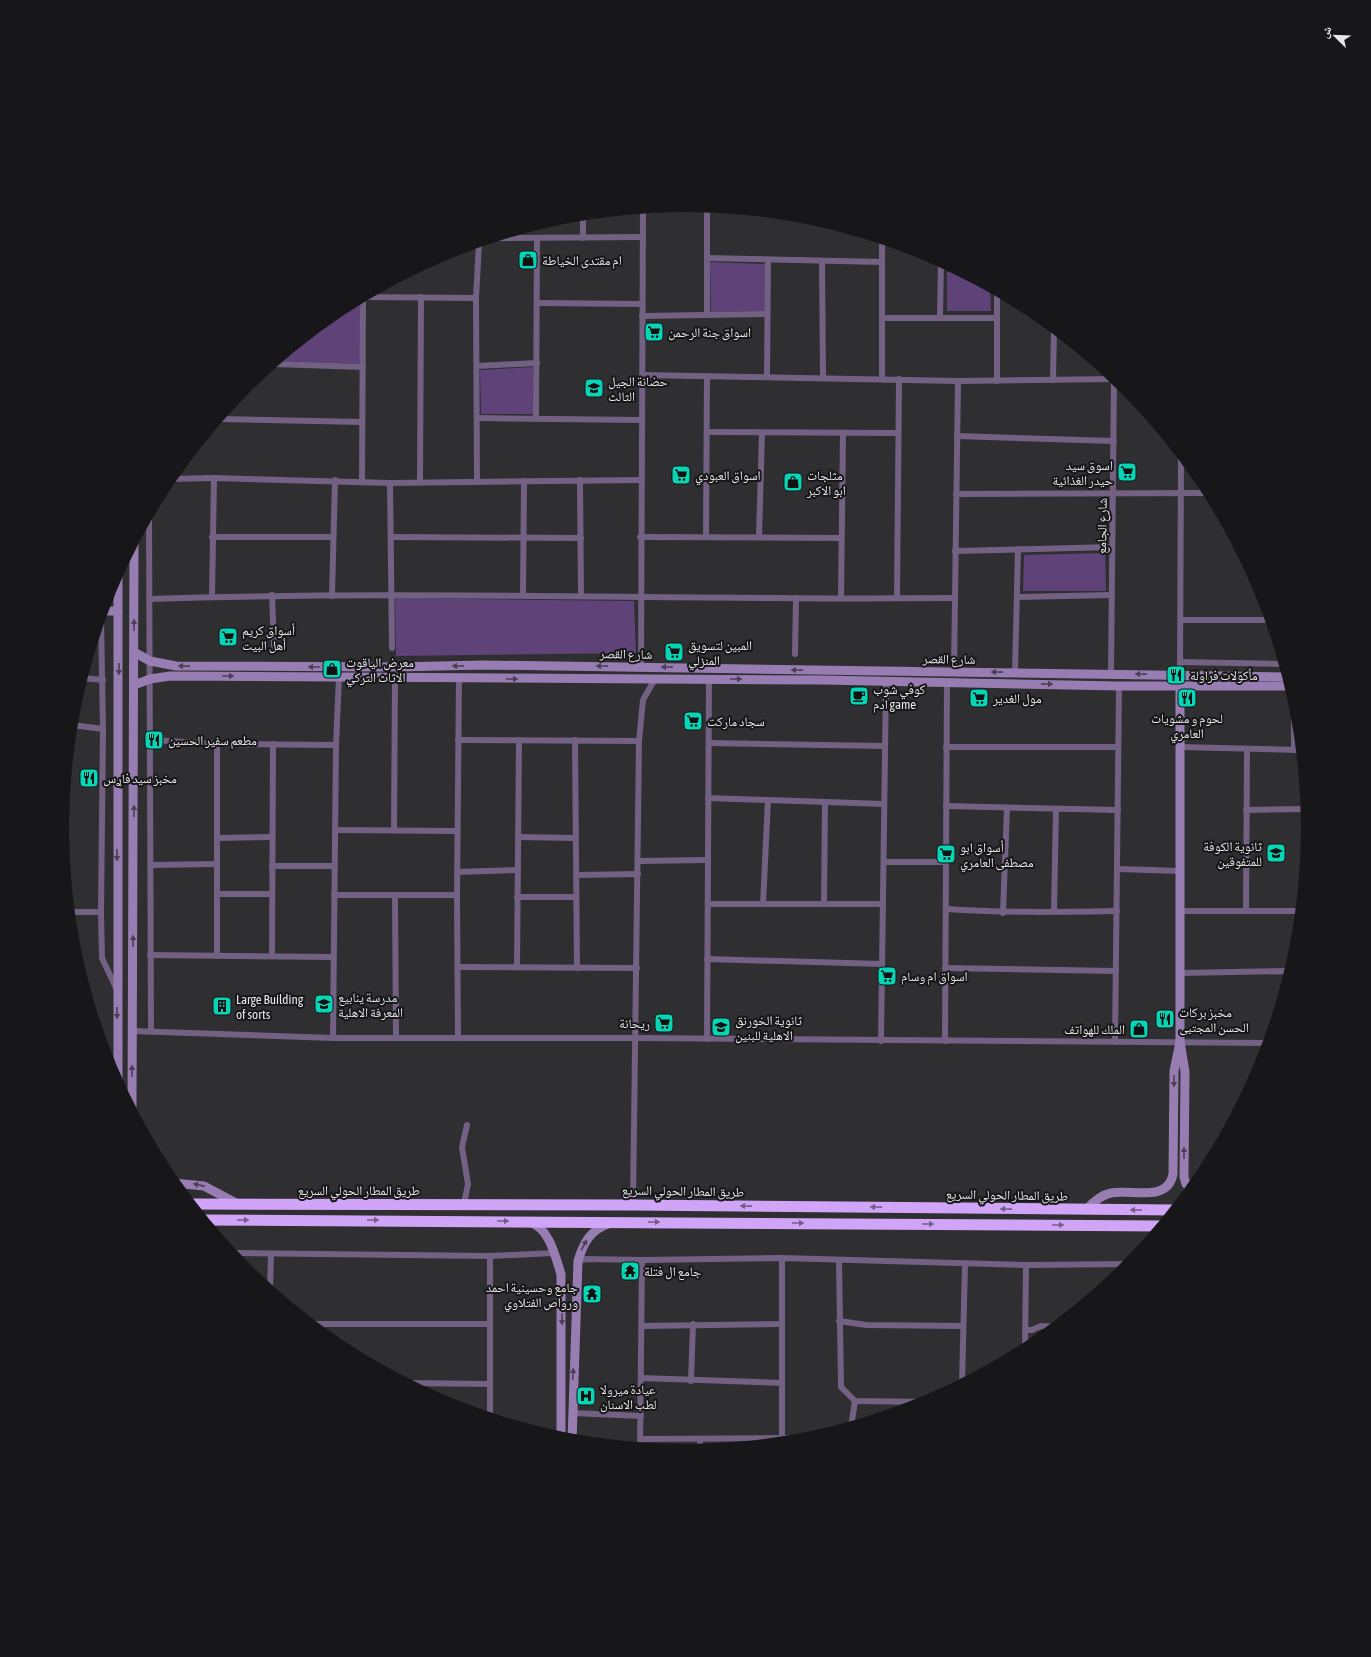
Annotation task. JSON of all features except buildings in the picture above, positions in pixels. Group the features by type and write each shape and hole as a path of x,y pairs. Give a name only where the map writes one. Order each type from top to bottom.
{"highway":[{"name":"طريق المطار الحولي السريع","path":"196,1204 633,1205 1170,1210"},
{"path":"209,1220 1157,1226"}],"street":[{"path":"641,667 640,537 642,480 641,420 643,213"},
{"path":"707,213 707,315"},
{"path":"582,221 583,238"},
{"path":"510,238 643,237"},
{"path":"536,419 537,238"},
{"path":"882,244 882,379"},
{"path":"477,482 476,298 479,248"},
{"path":"707,258 822,262 882,262"},
{"path":"767,377 768,260"},
{"path":"822,262 823,378"},
{"path":"940,317 943,269"},
{"path":"374,297 476,298"},
{"path":"420,482 421,297"},
{"path":"997,297 997,381"},
{"path":"537,303 642,304"},
{"path":"362,481 363,304"},
{"path":"642,316 767,314"},
{"path":"882,318 997,318"},
{"path":"1053,380 1054,334"},
{"path":"476,366 537,363"},
{"path":"280,364 362,366"},
{"path":"642,375 958,381 1106,378"},
{"path":"706,536 707,376"},
{"path":"897,598 899,379"},
{"path":"954,672 958,381"},
{"name":"شارع الجامع","path":"1111,674 1114,386"},
{"path":"477,418 641,420"},
{"path":"225,419 362,422"},
{"path":"707,432 898,433"},
{"path":"759,536 762,433"},
{"path":"841,598 844,433"},
{"path":"957,436 1114,441"},
{"path":"1181,462 1179,973 1180,1042 1185,1072 1184,1177 1188,1186"},
{"path":"212,597 214,478"},
{"path":"178,479 335,480 390,483 642,480"},
{"path":"332,596 335,480"},
{"path":"580,480 581,596"},
{"path":"523,595 524,481"},
{"path":"390,483 392,648"},
{"path":"956,494 1202,493"},
{"path":"149,526 151,1031"},
{"path":"640,537 759,536 841,538"},
{"path":"212,537 333,537"},
{"path":"391,537 581,538"},
{"path":"955,551 1112,546"},
{"path":"1015,672 1018,549"},
{"path":"132,558 134,685 132,1099"},
{"path":"118,589 118,1068"},
{"path":"149,599 272,595 954,598"},
{"path":"272,595 274,646"},
{"path":"1017,597 1112,595"},
{"path":"795,654 796,598"},
{"path":"109,611 118,611"},
{"path":"1181,620 1265,620"},
{"path":"100,635 103,680 102,958 117,990"},
{"name":"شارع القصر","path":"134,652 150,661 170,665 206,666 395,667 493,665 1283,677"},
{"path":"1180,662 1279,664"},
{"path":"476,679 479,673 477,665"},
{"path":"492,679 490,672 493,665"},
{"path":"821,670 824,674 822,680"},
{"path":"853,670 850,676 853,681"},
{"path":"134,685 150,679 170,676 458,679 822,680 1119,686 1285,686"},
{"path":"332,1038 336,745 339,677"},
{"path":"88,678 103,680"},
{"path":"394,830 395,678"},
{"path":"458,679 458,1038"},
{"path":"633,1205 639,741 643,700 655,679"},
{"path":"707,1039 709,679"},
{"path":"881,1041 886,682"},
{"path":"945,1042 947,682"},
{"path":"1115,1042 1119,686"},
{"path":"78,726 103,729"},
{"path":"1294,731 1294,750"},
{"path":"151,740 217,744 336,745"},
{"path":"458,740 639,741"},
{"path":"517,967 519,740"},
{"path":"576,740 577,968"},
{"path":"709,743 885,746"},
{"path":"216,956 217,744"},
{"path":"272,956 273,744"},
{"path":"946,747 1118,747"},
{"path":"1180,747 1297,750"},
{"path":"1246,911 1247,749"},
{"path":"708,798 884,804"},
{"path":"764,904 768,800"},
{"path":"824,904 825,802"},
{"path":"946,806 1118,810"},
{"path":"1003,913 1007,808"},
{"path":"1054,911 1056,809"},
{"path":"1246,810 1302,809"},
{"path":"335,830 457,831"},
{"path":"518,837 576,838"},
{"path":"217,838 272,838"},
{"path":"638,861 708,860"},
{"path":"884,862 946,862"},
{"path":"151,865 217,864"},
{"path":"272,866 334,866"},
{"path":"1117,869 1180,871"},
{"path":"457,872 518,870"},
{"path":"577,875 638,874"},
{"path":"117,883 124,887 133,882"},
{"path":"217,894 272,894"},
{"path":"334,895 457,895"},
{"path":"395,896 396,1038"},
{"path":"517,897 576,897"},
{"path":"708,904 883,904"},
{"path":"946,909 1003,913 1117,911"},
{"path":"117,915 124,910 133,913"},
{"path":"1180,911 1297,910"},
{"path":"75,912 101,912"},
{"path":"150,955 334,957"},
{"path":"707,959 882,964"},
{"path":"458,967 637,968"},
{"path":"945,968 1116,971"},
{"path":"1179,973 1285,972"},
{"path":"132,1030 332,1038 636,1038 945,1042 1263,1043"},
{"path":"1086,1210 1095,1201 1106,1195 1118,1192 1158,1192 1166,1188 1171,1182 1173,1174 1174,1071 1180,1042"},
{"path":"464,1204 468,1184 462,1147 467,1125"},
{"path":"182,1184 204,1186 228,1200 247,1204"},
{"path":"524,1221 532,1223 544,1232 554,1253 561,1274 562,1432"},
{"path":"572,1434 572,1396 578,1261 586,1240 598,1228 615,1222"},
{"path":"240,1253 490,1256 554,1253"},
{"path":"270,1283 271,1254"},
{"path":"490,1256 490,1413"},
{"path":"578,1261 586,1259 642,1260 782,1258 965,1264 1120,1264"},
{"path":"782,1258 782,1437"},
{"path":"640,1444 642,1260"},
{"path":"839,1260 841,1387 854,1401 911,1402"},
{"path":"962,1379 965,1264"},
{"path":"1025,1343 1026,1265"},
{"path":"839,1321 866,1325 963,1326"},
{"path":"319,1324 490,1324"},
{"path":"642,1326 671,1327 693,1324 782,1324"},
{"path":"691,1381 693,1324"},
{"path":"1025,1330 1032,1330 1041,1326 1049,1327"},
{"path":"641,1378 691,1381 782,1383"},
{"path":"418,1383 490,1384"},
{"path":"562,1394 567,1393 572,1396"},
{"path":"852,1422 854,1401"},
{"path":"572,1413 641,1416"},
{"path":"640,1439 700,1439 750,1442"},
{"path":"700,1439 700,1445"}],"shaded area":[{"path":"710,262 765,264 765,311 711,312"},
{"path":"947,272 958,276 990,293 991,311 947,311"},
{"path":"360,305 361,364 284,361 310,339"},
{"path":"533,367 533,414 481,414 480,370"},
{"path":"1105,553 1106,591 1023,591 1024,555"},
{"path":"395,598 634,601 636,653 396,656"}],"place":[{"name":"ام مقتدى الخياطة","path":"528,260"},
{"name":"اسواق جنة الرحمن","path":"654,332"},
{"name":"حضانة الجيل الثالث","path":"594,388"},
{"name":"اسوق سيد حيدر الغذائية","path":"1127,472"},
{"name":"اسواق العبودي","path":"681,475"},
{"name":"مثلجات ابو الاكبر","path":"793,482"},
{"name":"أسواق كريم أهل البيت","path":"228,637"},
{"name":"المبين لتسويق المنزلي","path":"674,652"},
{"name":"معرض الياقوت الاثاث التركي","path":"332,669"},
{"name":"مأكولات فراولة","path":"1176,675"},
{"name":"كوفي شوب ادم game","path":"859,696"},
{"name":"مول الغدير","path":"979,698"},
{"name":"لحوم و مشويات العامري","path":"1187,698"},
{"name":"سجاد ماركت","path":"693,721"},
{"name":"مطعم سفير الحسين","path":"154,740"},
{"name":"مخبز سيد فاࢪس","path":"89,778"},
{"name":"ثانوية الكوفة للمتفوقين","path":"1276,853"},
{"name":"أسواق ابو مصطفى العامري","path":"946,854"},
{"name":"اسواق ام وسام","path":"887,976"},
{"name":"مدرسة ينابيع المعرفة الاهلية","path":"324,1004"},
{"name":"Large Building of sorts","path":"222,1006"},
{"name":"مخبز بركات الحسن المجتبى","path":"1165,1019"},
{"name":"ريحانة","path":"664,1023"},
{"name":"ثانوية الخورنق الاهلية للبنين","path":"721,1027"},
{"name":"الملك للهواتف","path":"1139,1029"},
{"name":"جامع ال فتلة","path":"630,1271"},
{"name":"جامع وحسينية احمد ورواص الفتلاوي","path":"592,1294"},
{"name":"عيادة ميرولا لطب الاسنان","path":"586,1396"}]}
